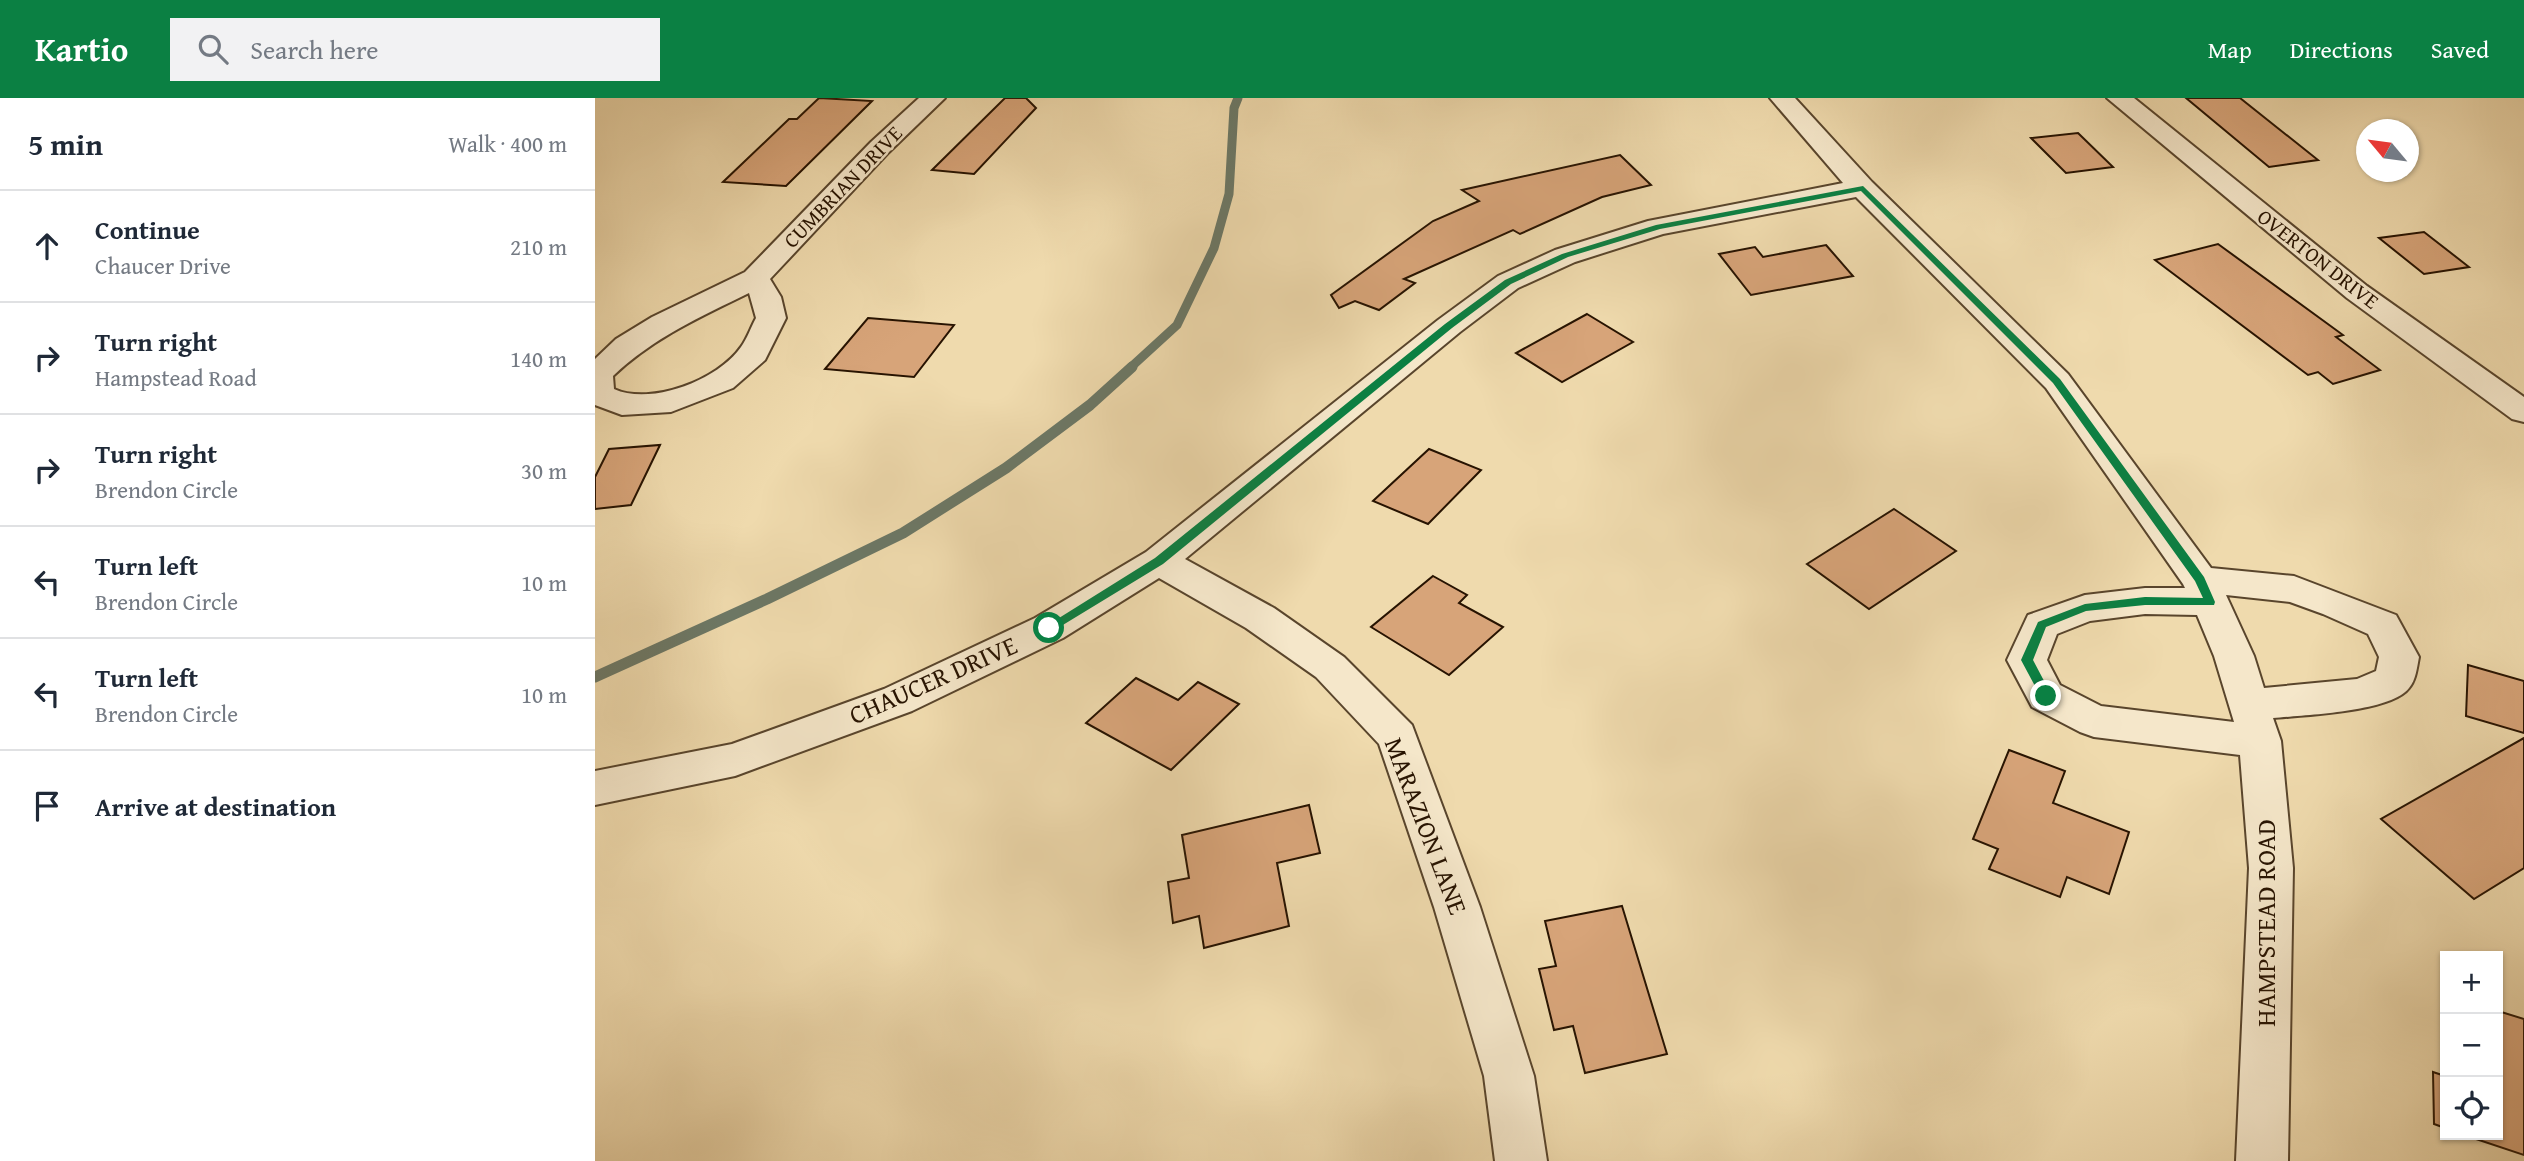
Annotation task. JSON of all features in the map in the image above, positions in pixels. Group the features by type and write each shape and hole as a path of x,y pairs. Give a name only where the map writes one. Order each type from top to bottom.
{"street":[{"name":"CUMBRIAN DRIVE","path":"755,278 766,297 771,318 754,353 722,381 671,402 622,405 598,394 597,374 627,346 663,323 755,278 880,147 933,98"},
{"name":"HAMPSTEAD ROAD","path":"1782,98 1863,188 2057,381 2205,591 2234,656 2254,723 2271,868 2262,1161"},
{"name":"OVERTON DRIVE","path":"2119,98 2357,292 2524,412"},
{"name":"CHAUCER DRIVE","path":"595,789 735,760 898,700 1049,628 1159,561 1449,326 1508,282 1565,256 1658,227 1863,188"},
{"name":"MARAZION LANE","path":"1159,561 1260,618 1331,667 1397,736 1457,907 1509,1076 1521,1161"},
{"path":"2294,589 2382,625 2399,657 2394,680 2362,694 2254,723 2094,721 2046,696 2027,660 2042,625 2085,608 2205,591 2294,589"}],"building":[{"path":"819,98 872,101 786,186 723,182 789,119 797,119"},
{"path":"1005,98 1026,98 1036,108 974,174 932,170"},
{"path":"2186,98 2240,98 2318,160 2269,167"},
{"path":"2078,133 2113,167 2066,173 2031,138"},
{"path":"1620,155 1651,185 1602,197 1520,234 1513,230 1404,279 1415,283 1379,310 1355,301 1339,308 1331,295 1433,221 1479,201 1462,190"},
{"path":"2424,232 2469,267 2424,274 2379,238"},
{"path":"2218,244 2343,335 2336,337 2380,370 2333,384 2318,372 2308,375 2155,260"},
{"path":"1826,245 1853,276 1751,295 1719,254 1755,247 1763,257"},
{"path":"1587,314 1633,342 1562,382 1516,353"},
{"path":"868,318 954,325 914,377 825,369"},
{"path":"660,445 631,505 595,509 595,477 609,449"},
{"path":"1429,449 1481,470 1428,524 1373,501"},
{"path":"1894,509 1956,551 1869,609 1807,564"},
{"path":"1433,576 1467,595 1459,603 1503,627 1449,675 1371,627"},
{"path":"2468,665 2524,681 2524,733 2466,716"},
{"path":"1136,678 1178,700 1198,682 1239,704 1171,770 1086,723"},
{"path":"2524,738 2524,868 2474,899 2381,819"},
{"path":"2009,750 2065,771 2053,803 2129,832 2109,894 2067,877 2060,897 1989,869 1998,849 1973,839"},
{"path":"1309,805 1320,853 1277,863 1289,926 1204,948 1199,916 1173,923 1168,882 1189,878 1182,835"},
{"path":"1622,906 1667,1054 1585,1073 1573,1026 1554,1030 1539,969 1556,966 1545,921"},
{"path":"2503,1013 2524,1019 2524,1155 2479,1140 2503,1140"},
{"path":"2433,1072 2440,1074 2440,1126 2434,1124"}],"waterway":[{"path":"1130,368 1177,325 1214,248 1229,194 1234,108 1238,98"},
{"path":"595,677 767,599 903,533 1006,468 1090,405 1132,367"}],"route":[{"path":"1049,628 1159,561 1449,326 1508,282 1565,256 1658,227 1863,188 2057,381 2200,580 2210,602 2145,601 2085,608 2042,625 2027,660 2046,696"}]}
